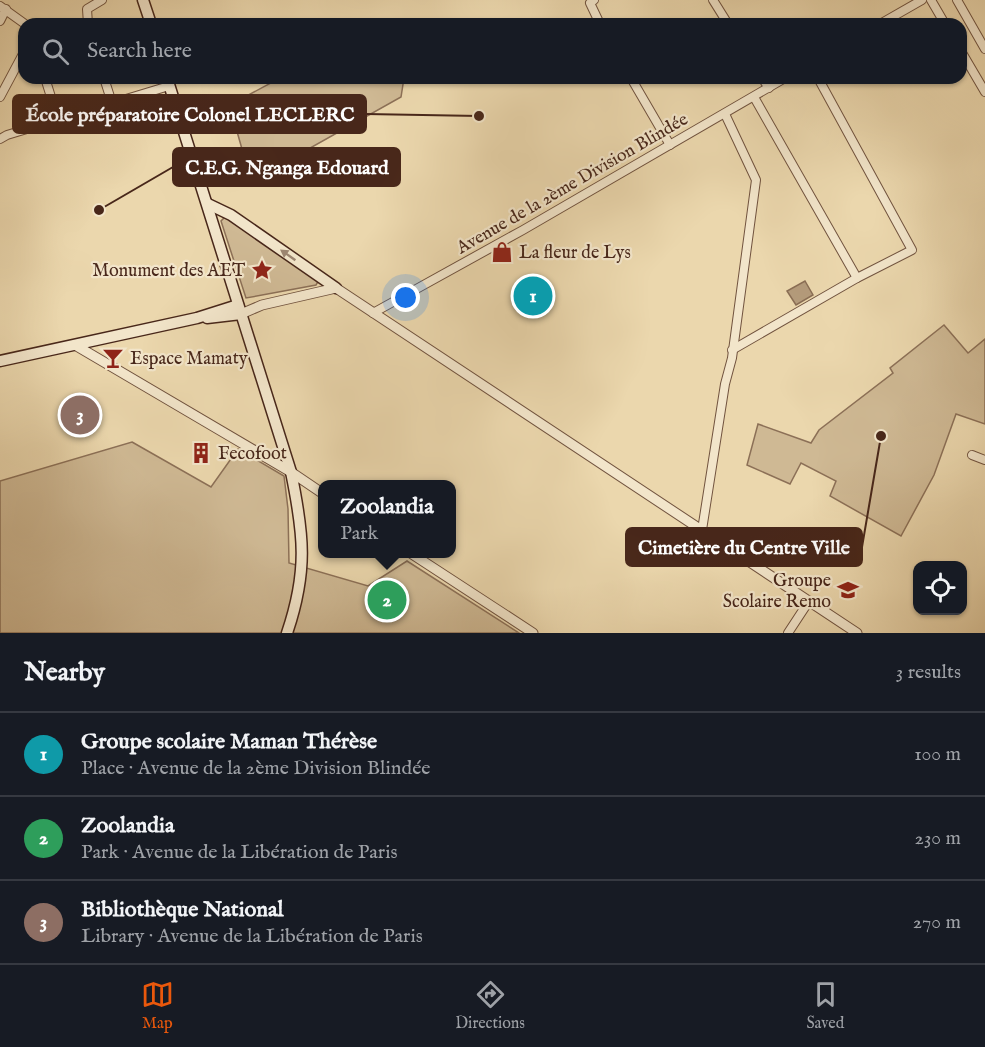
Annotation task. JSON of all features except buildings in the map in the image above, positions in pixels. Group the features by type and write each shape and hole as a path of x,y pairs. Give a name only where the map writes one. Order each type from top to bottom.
{"main road":[{"path":"143,0 148,18"},
{"path":"169,84 291,472 303,537 296,607 287,633"},
{"path":"208,204 231,215 336,288"},
{"path":"221,309 232,288"},
{"path":"197,318 221,309 240,309"},
{"path":"0,362 240,309"}],"street":[{"path":"88,18 87,9 102,0"},
{"path":"713,0 724,18"},
{"path":"890,18 922,0"},
{"path":"931,0 942,18"},
{"path":"957,0 985,49"},
{"path":"591,1 598,18"},
{"path":"0,21 3,8 18,19"},
{"path":"967,61 985,92"},
{"path":"0,97 18,63"},
{"path":"47,84 58,119"},
{"path":"106,84 112,103"},
{"path":"0,139 163,84"},
{"path":"635,84 670,145"},
{"path":"766,84 768,88"},
{"name":"Avenue de la 2ème Division Blindée","path":"373,313 775,84"},
{"path":"732,350 857,278 912,250 821,84"},
{"path":"754,97 857,278"},
{"path":"702,530 732,358 756,180 725,114"},
{"path":"240,309 336,288 857,633"},
{"path":"75,345 291,472 318,490"},
{"path":"972,455 985,460"},
{"path":"418,558 533,633"},
{"path":"788,633 809,601"}],"shaded area":[{"path":"269,84 403,84 401,97 280,165 257,164 242,149 234,121 241,99"},
{"path":"225,217 319,280 316,285 246,298 221,221"},
{"path":"805,281 813,295 796,305 787,291"},
{"path":"944,325 968,353 985,339 985,424 956,414 934,475 901,536 830,496 836,481 801,463 790,484 747,465 758,424 811,443 819,430 893,373 890,368"},
{"path":"132,442 211,487 238,449 284,476 288,509 289,563 368,586 407,561 519,633 0,633 0,481"}],"place":[{"name":"École préparatoire Colonel LECLERC","path":"479,116"},
{"name":"C.E.G. Nganga Edouard","path":"99,210"},
{"name":"La fleur de Lys","path":"502,252"},
{"name":"Monument des AET","path":"262,270"},
{"name":"Groupe scolaire Maman Thérèse","path":"533,296"},
{"name":"Espace Mamaty","path":"113,358"},
{"name":"Bibliothèque National","path":"80,415"},
{"name":"Cimetière du Centre Ville","path":"881,436"},
{"name":"Fecofoot","path":"201,453"},
{"name":"Groupe Scolaire Remo","path":"848,590"},
{"name":"Zoolandia","path":"387,600"}]}
